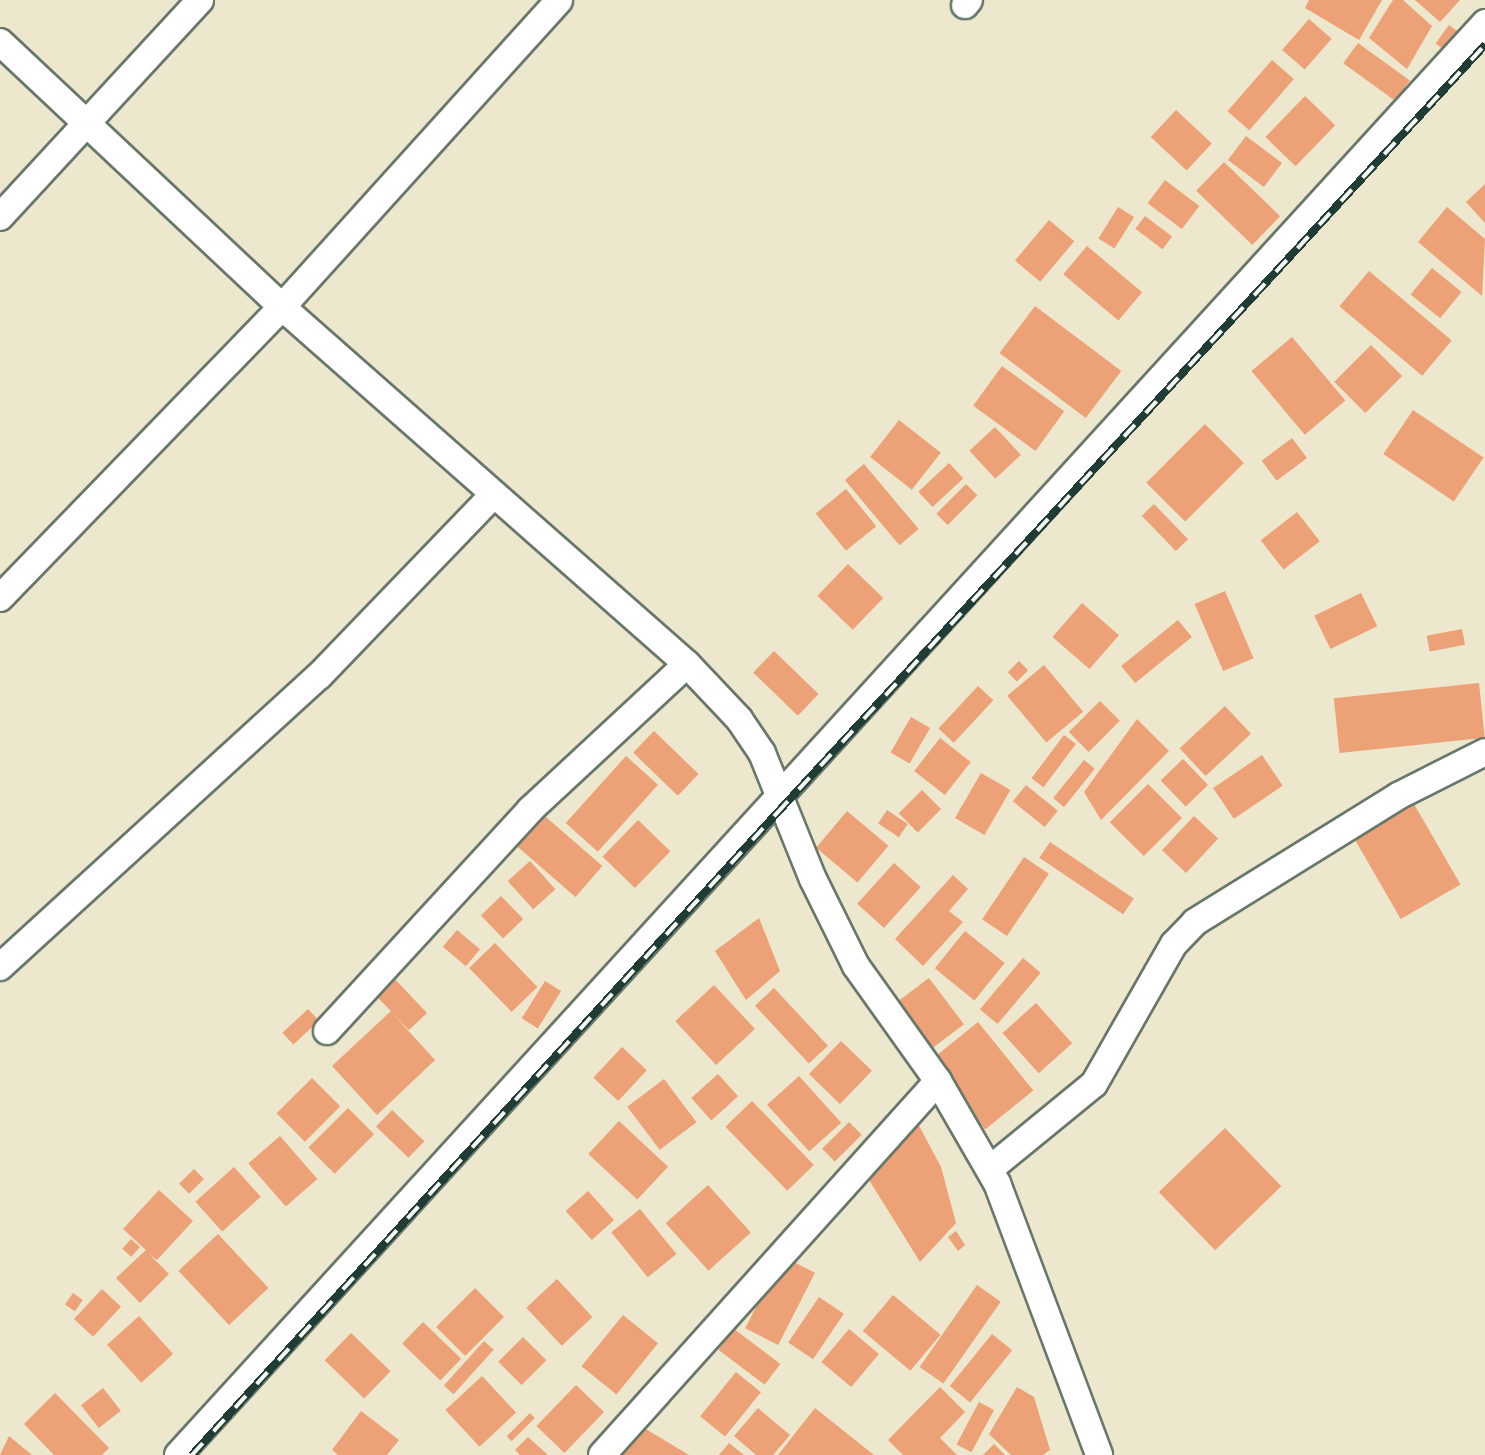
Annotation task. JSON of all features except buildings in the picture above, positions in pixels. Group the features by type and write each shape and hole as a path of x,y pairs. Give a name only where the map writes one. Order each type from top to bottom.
{"street":[{"path":"0,217 87,126 200,0"},
{"path":"0,598 282,307 559,0"},
{"path":"178,1455 777,794 1485,23"},
{"path":"0,43 282,307 492,496 687,664 739,719 762,753 821,897 856,966 938,1081 990,1169 1099,1455"},
{"path":"0,967 319,676 492,496"},
{"path":"327,1031 530,810 687,664"},
{"path":"990,1169 1094,1084 1174,944 1195,922 1398,796 1485,752"},
{"path":"602,1455 938,1081"}],"railway":[{"path":"192,1455 777,813 1485,45"}]}
